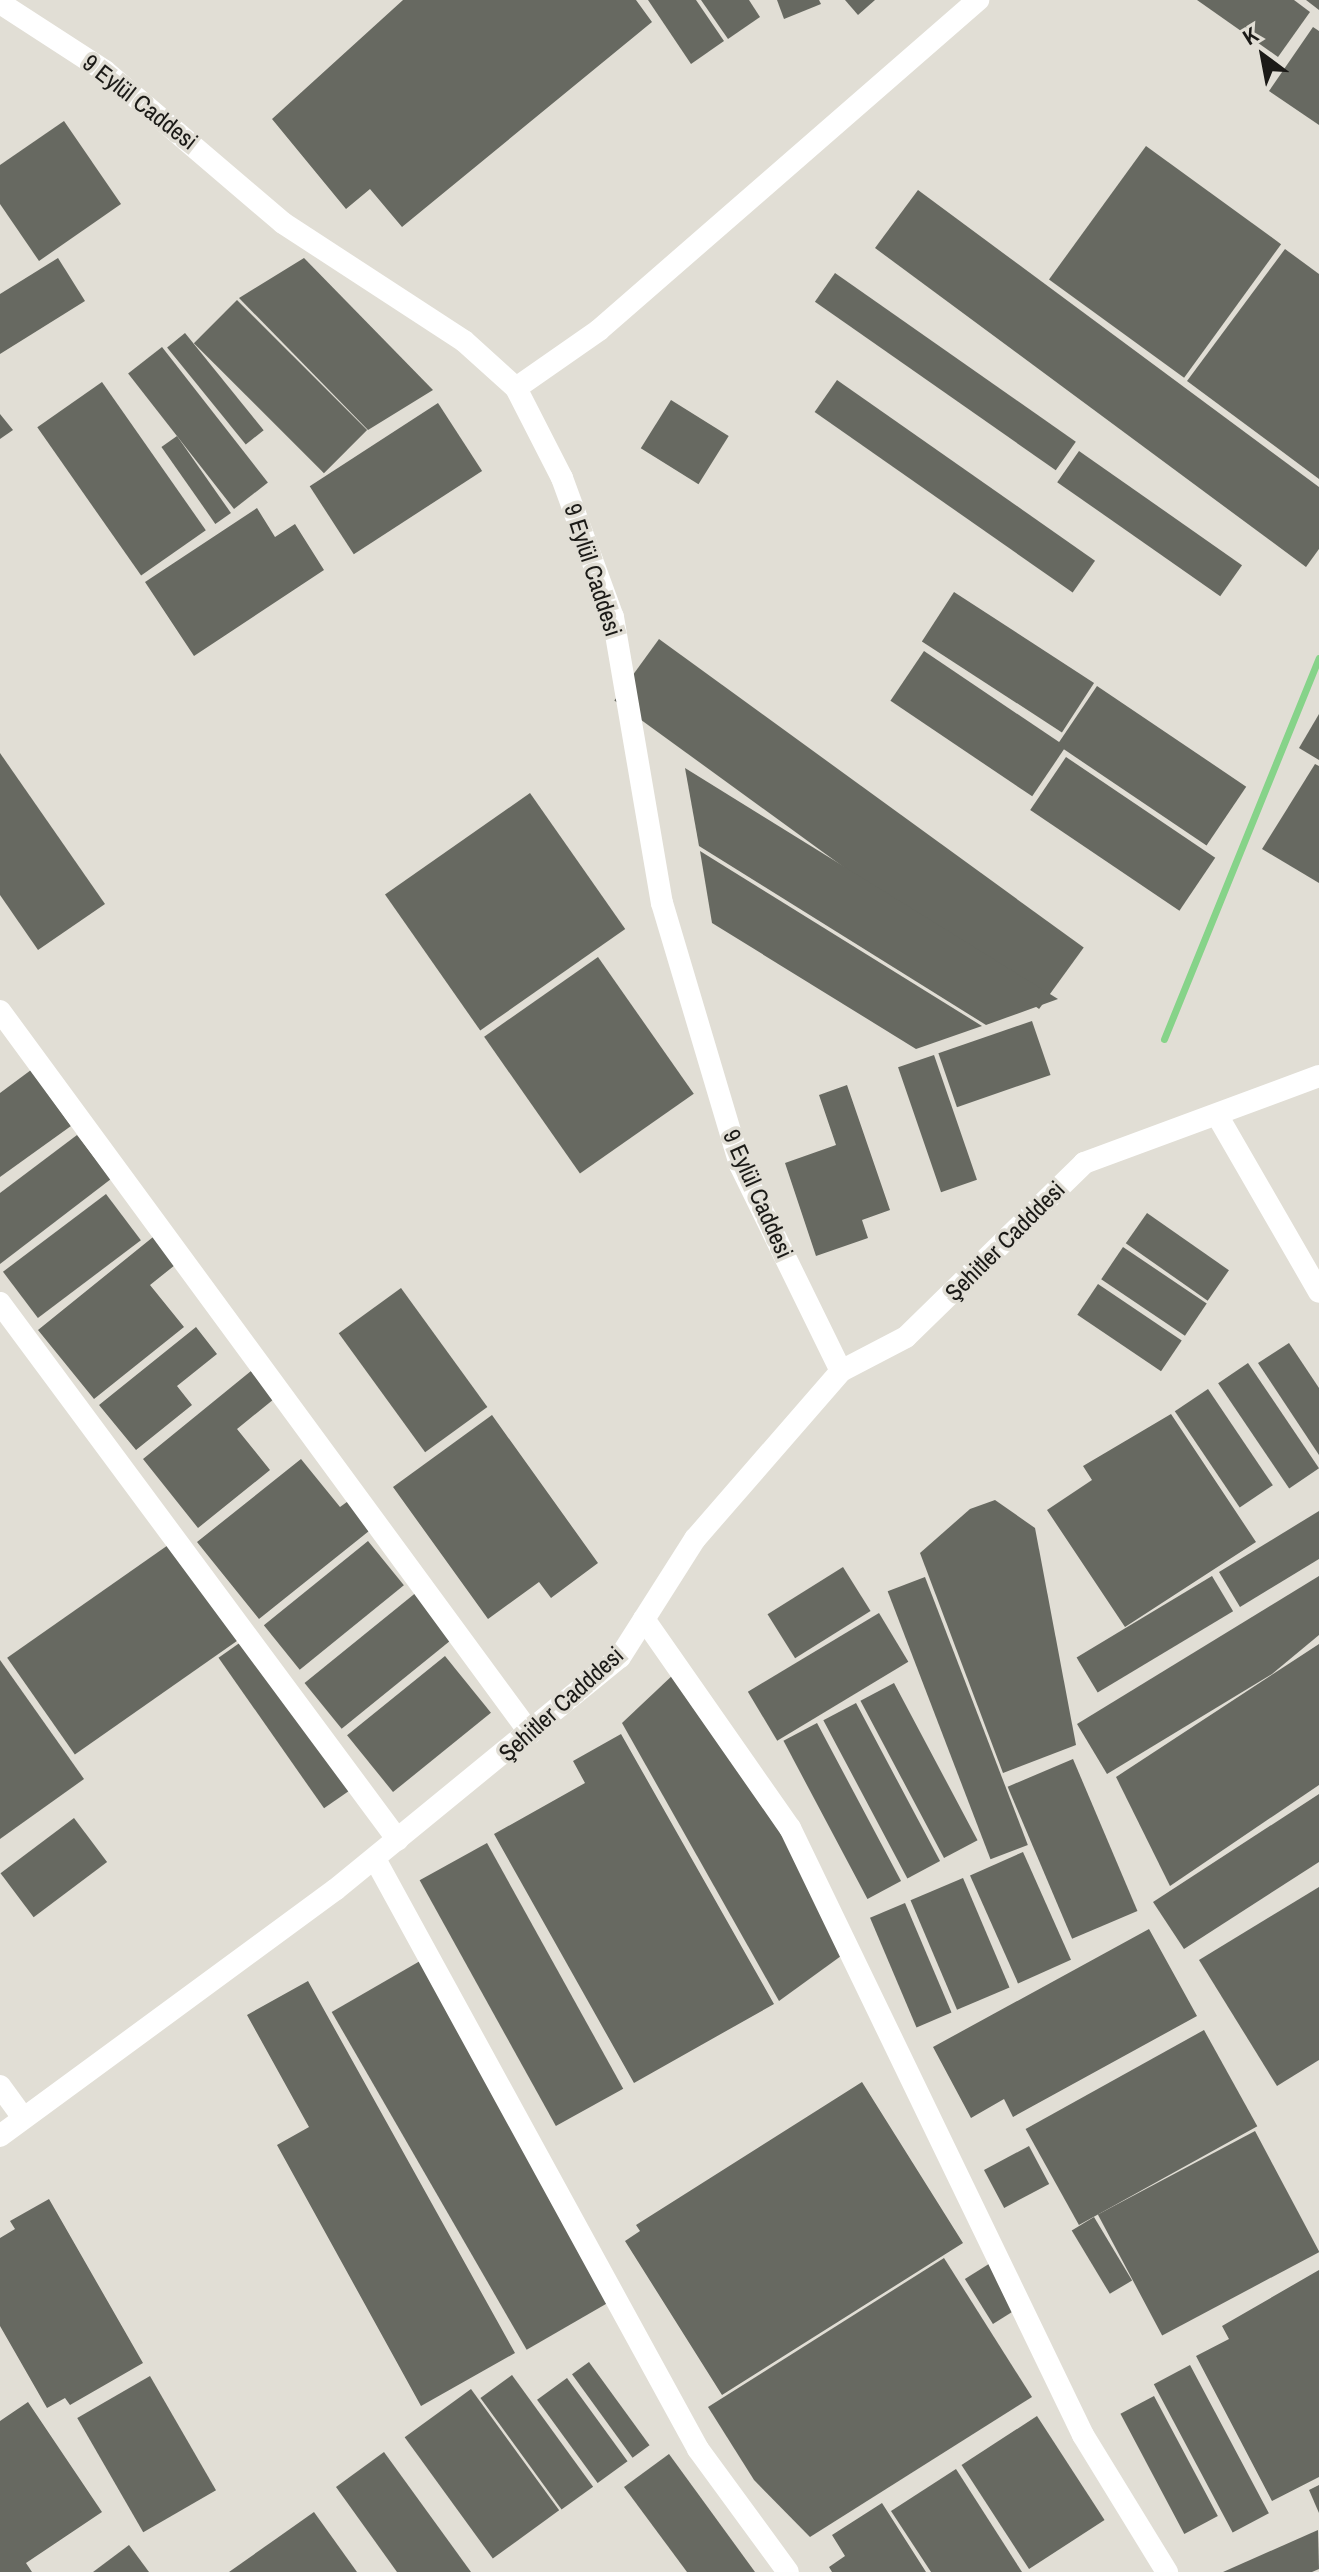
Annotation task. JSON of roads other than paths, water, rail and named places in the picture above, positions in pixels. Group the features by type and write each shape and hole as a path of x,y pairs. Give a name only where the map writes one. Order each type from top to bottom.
{"street":[{"path":"516,388 599,330 978,0"},
{"name":"9 Eylül Caddesi","path":"0,3 105,71 283,223 464,341 516,388 562,478 613,617 662,903 735,1150 841,1371"},
{"path":"0,1011 530,1733"},
{"name":"Şehitler Cadddesi","path":"0,2136 375,1859 620,1657 695,1539 841,1371 906,1337 1084,1163 1319,1076"},
{"path":"1217,1115 1319,1292"},
{"path":"0,1303 398,1840"},
{"path":"644,1619 790,1828 1083,2435 1167,2572"},
{"path":"375,1859 698,2449 788,2572"},
{"path":"0,2086 23,2118"}],"waterway":[{"path":"1164,1039 1319,658"}]}
